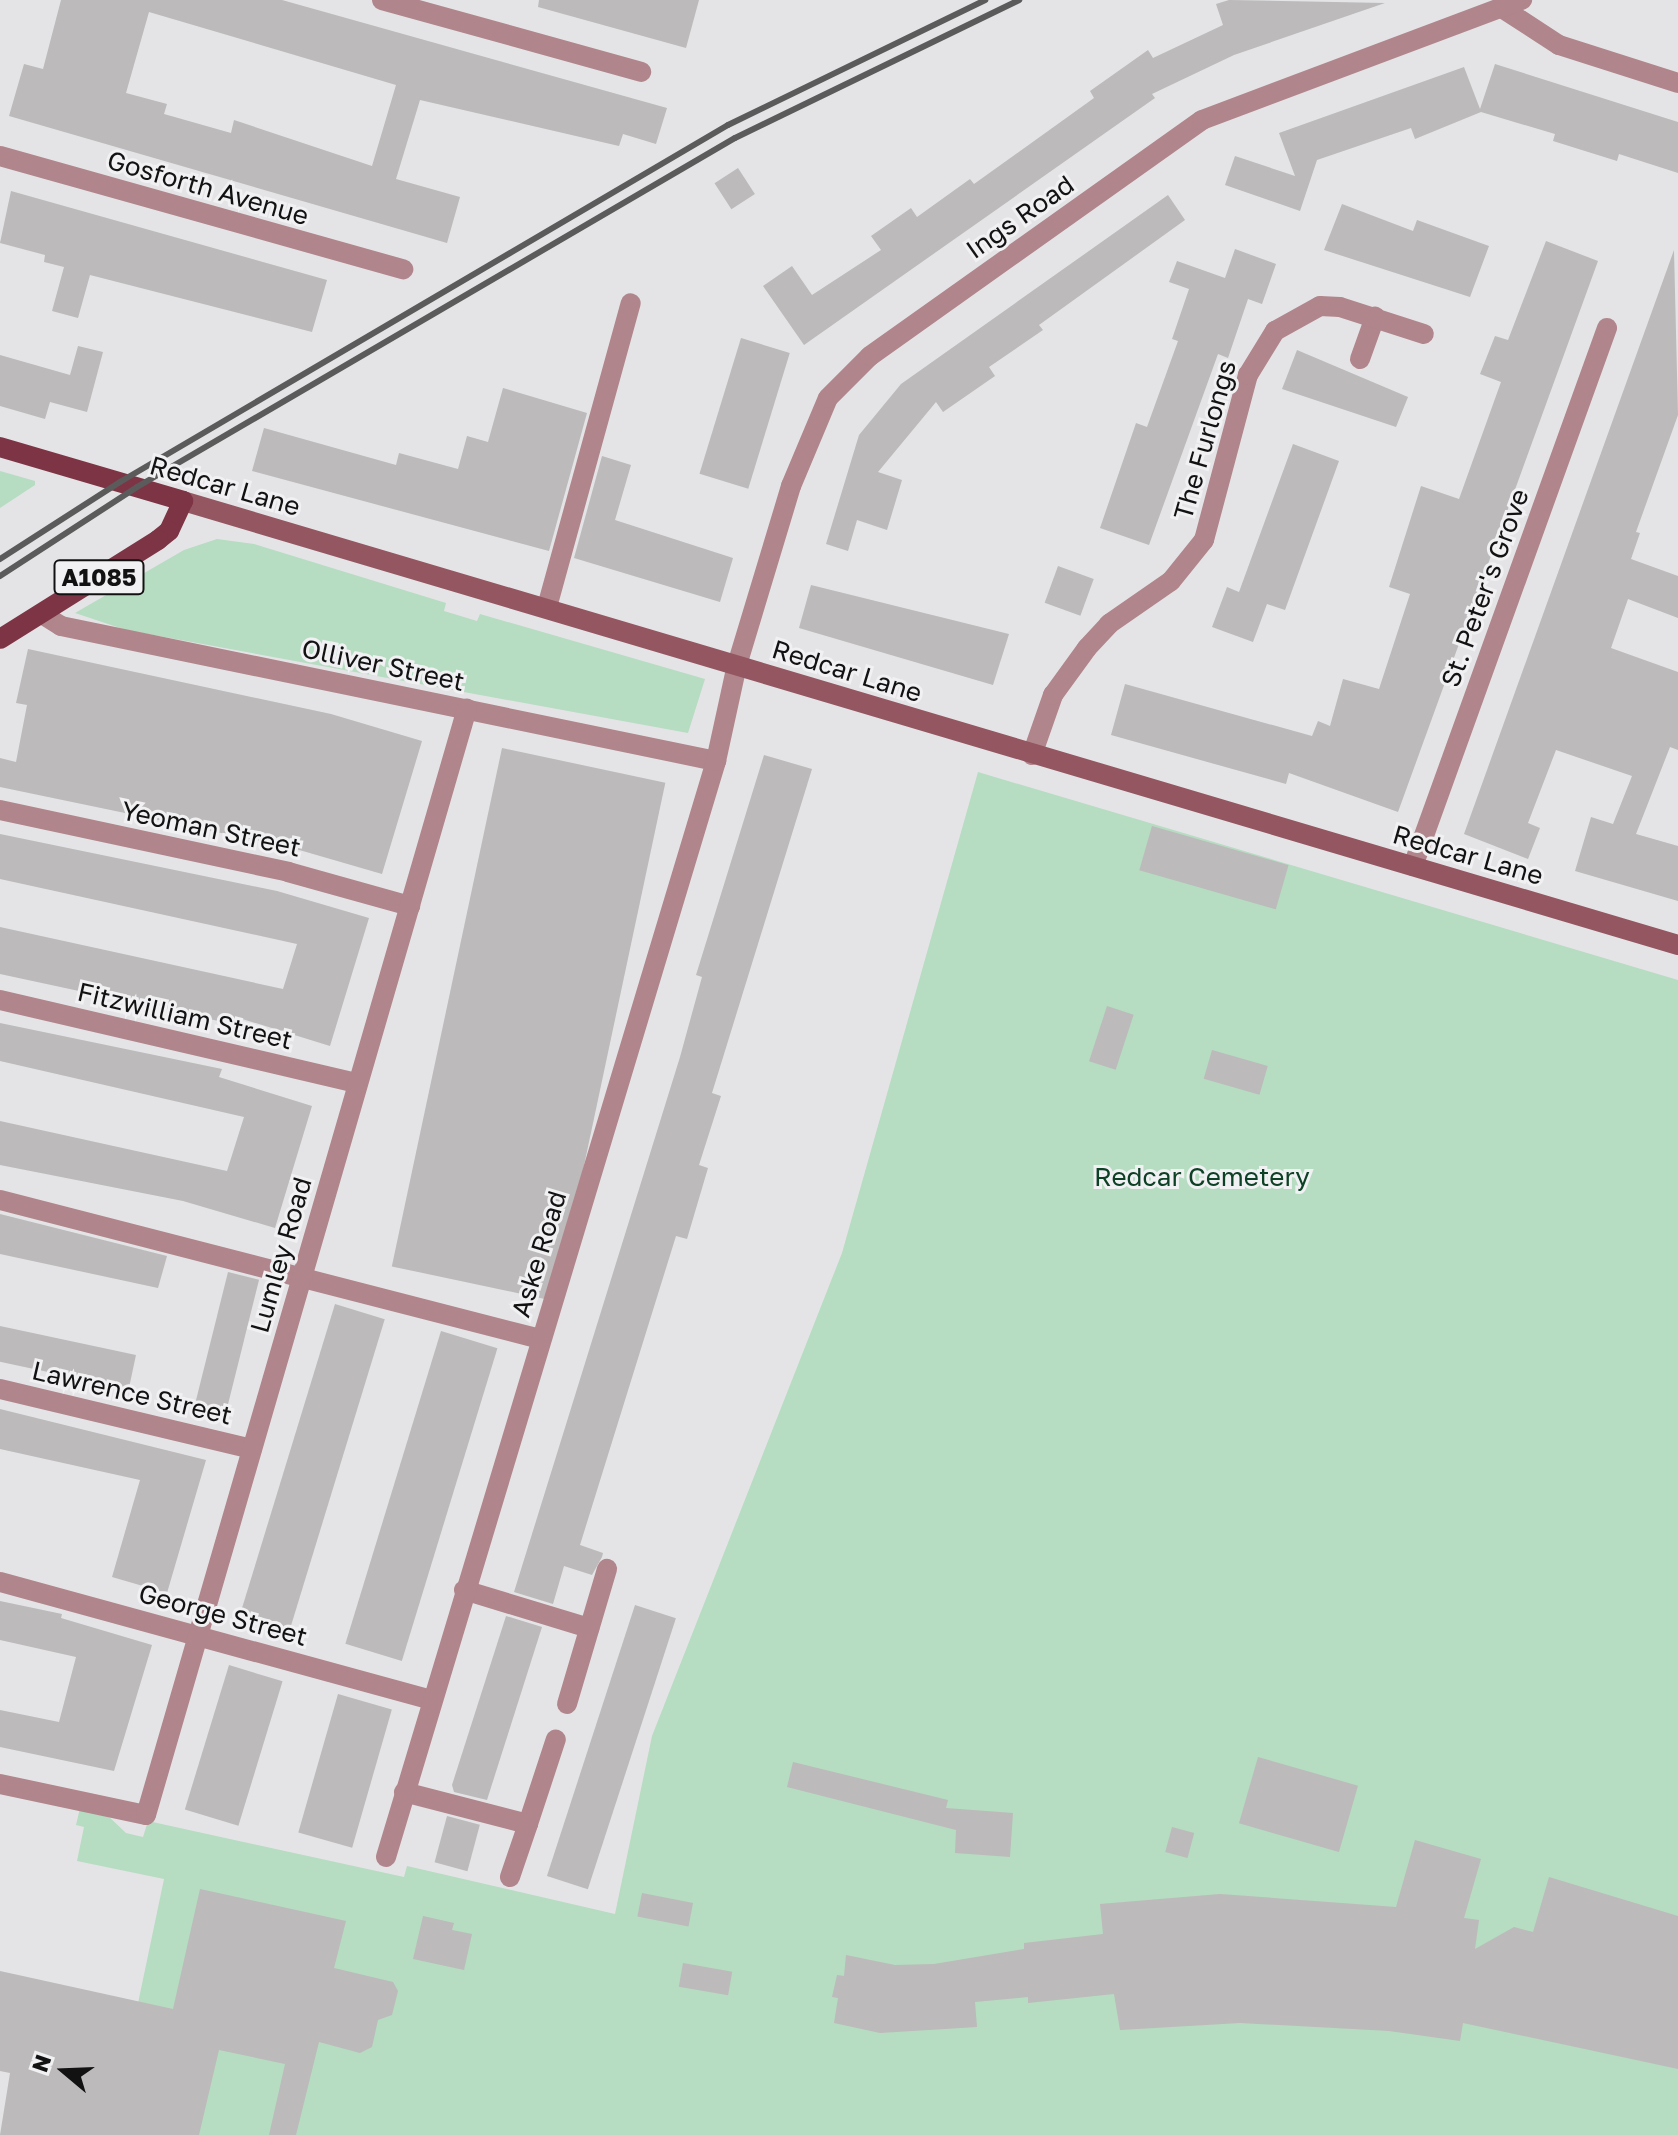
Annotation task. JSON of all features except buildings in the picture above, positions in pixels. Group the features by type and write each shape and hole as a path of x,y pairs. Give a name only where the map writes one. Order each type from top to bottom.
{"main road":[{"name":"Redcar Lane","path":"0,447 1678,945"},
{"name":"A1085","path":"0,639 158,540 176,519 183,501"}],"street":[{"path":"382,0 641,72"},
{"path":"1512,4 1559,45 1678,83"},
{"name":"Ings Road","path":"737,665 791,486 828,398 870,356 1202,120 1512,4"},
{"name":"Gosforth Avenue","path":"0,156 403,269"},
{"path":"547,607 631,303"},
{"name":"The Furlongs","path":"1032,755 1053,695 1087,648 1109,624 1171,581 1204,540 1239,402 1264,342 1287,321 1320,306 1375,317 1424,334"},
{"path":"1360,359 1375,317"},
{"name":"St. Peter's Grove","path":"1413,866 1607,328"},
{"name":"Olliver Street","path":"42,614 61,626 716,761"},
{"name":"Aske Road","path":"386,1857 716,761 737,665"},
{"name":"Lumley Road","path":"0,1784 146,1815 467,709"},
{"name":"Yeoman Street","path":"0,810 288,872 410,906"},
{"name":"Fitzwilliam Street","path":"0,1000 358,1083"},
{"path":"0,1200 540,1339"},
{"name":"Lawrence Street","path":"0,1389 252,1449"},
{"path":"567,1704 607,1569"},
{"name":"George Street","path":"0,1582 431,1700"},
{"path":"464,1590 589,1628"},
{"path":"510,1877 556,1739"},
{"path":"404,1792 528,1824"}],"green space":[{"path":"0,471 35,481 35,485 0,508"},
{"path":"217,539 254,544 446,603 444,611 477,621 480,614 705,679 688,733 126,630 75,613 184,550"},
{"name":"Redcar Cemetery","path":"978,772 1678,980 1678,2135 16,2135 137,2008 164,1879 77,1861 84,1827 76,1825 80,1808 106,1814 126,1833 143,1837 148,1821 404,1877 407,1866 615,1914 652,1736 842,1253"}],"railway":[{"path":"0,559 120,482 728,125 985,0"},
{"path":"0,576 137,487 735,138 1019,0"}]}
